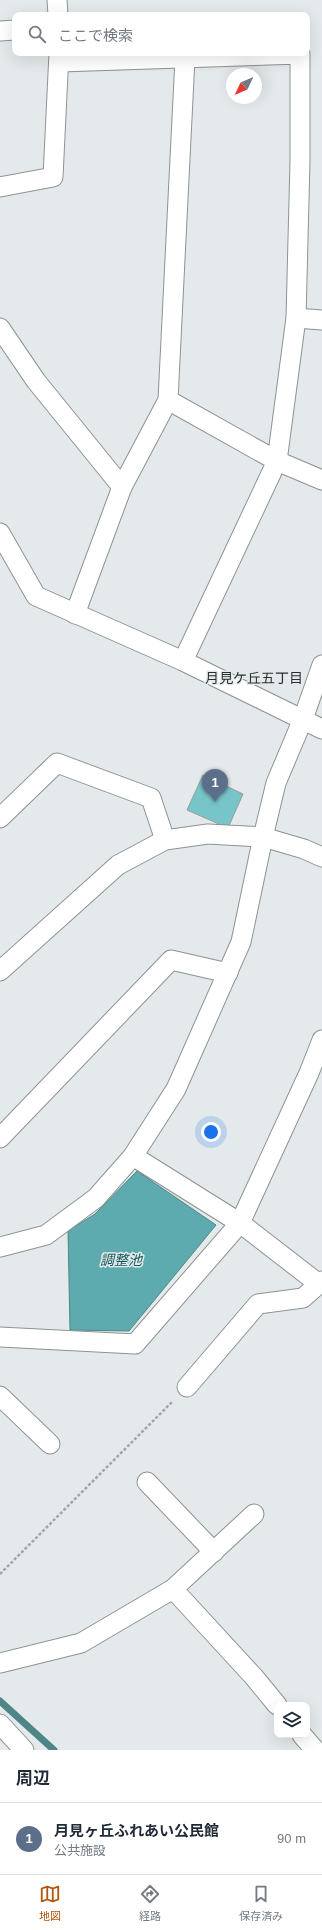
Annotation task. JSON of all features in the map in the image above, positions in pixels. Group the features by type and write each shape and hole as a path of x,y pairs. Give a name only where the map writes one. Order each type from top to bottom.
{"street":[{"path":"57,0 58,12"},
{"path":"0,31 12,30"},
{"path":"0,187 53,177 60,57 185,58 242,56"},
{"path":"183,661 277,461 296,318 300,161 300,56"},
{"path":"75,614 122,486 168,400 185,58"},
{"path":"296,318 322,320"},
{"path":"0,328 36,381 122,486"},
{"path":"168,400 277,461 322,480"},
{"path":"0,533 36,596 183,661 322,728"},
{"path":"0,1247 46,1235 96,1198 133,1156 176,1089 241,942 276,783 303,719 322,665"},
{"path":"0,818 57,763 152,798 165,840"},
{"path":"0,971 118,865 165,840 208,834 263,837 304,849 322,857"},
{"path":"0,1138 171,960 228,973"},
{"path":"0,1337 135,1344 240,1223 309,1073 322,1040"},
{"path":"133,1156 240,1223 321,1282 303,1298 258,1304 187,1387"},
{"path":"0,1396 50,1444"},
{"path":"147,1482 214,1552"},
{"path":"0,1663 81,1643 173,1589 254,1514"},
{"path":"173,1589 275,1702"},
{"path":"0,1724 24,1750"},
{"path":"305,1738 315,1750"}],"path":[{"path":"0,1574 187,1387"}],"water":[{"name":"調整池","path":"137,1171 216,1225 129,1331 70,1330 68,1231 95,1214"}],"building":[{"path":"203,775 243,794 228,828 187,810"}],"waterway":[{"path":"0,1701 54,1750"}],"place":[{"name":"月見ヶ丘ふれあい公民館","path":"215,802"}],"district":[{"name":"月見ケ丘五丁目","path":"254,678"}]}
